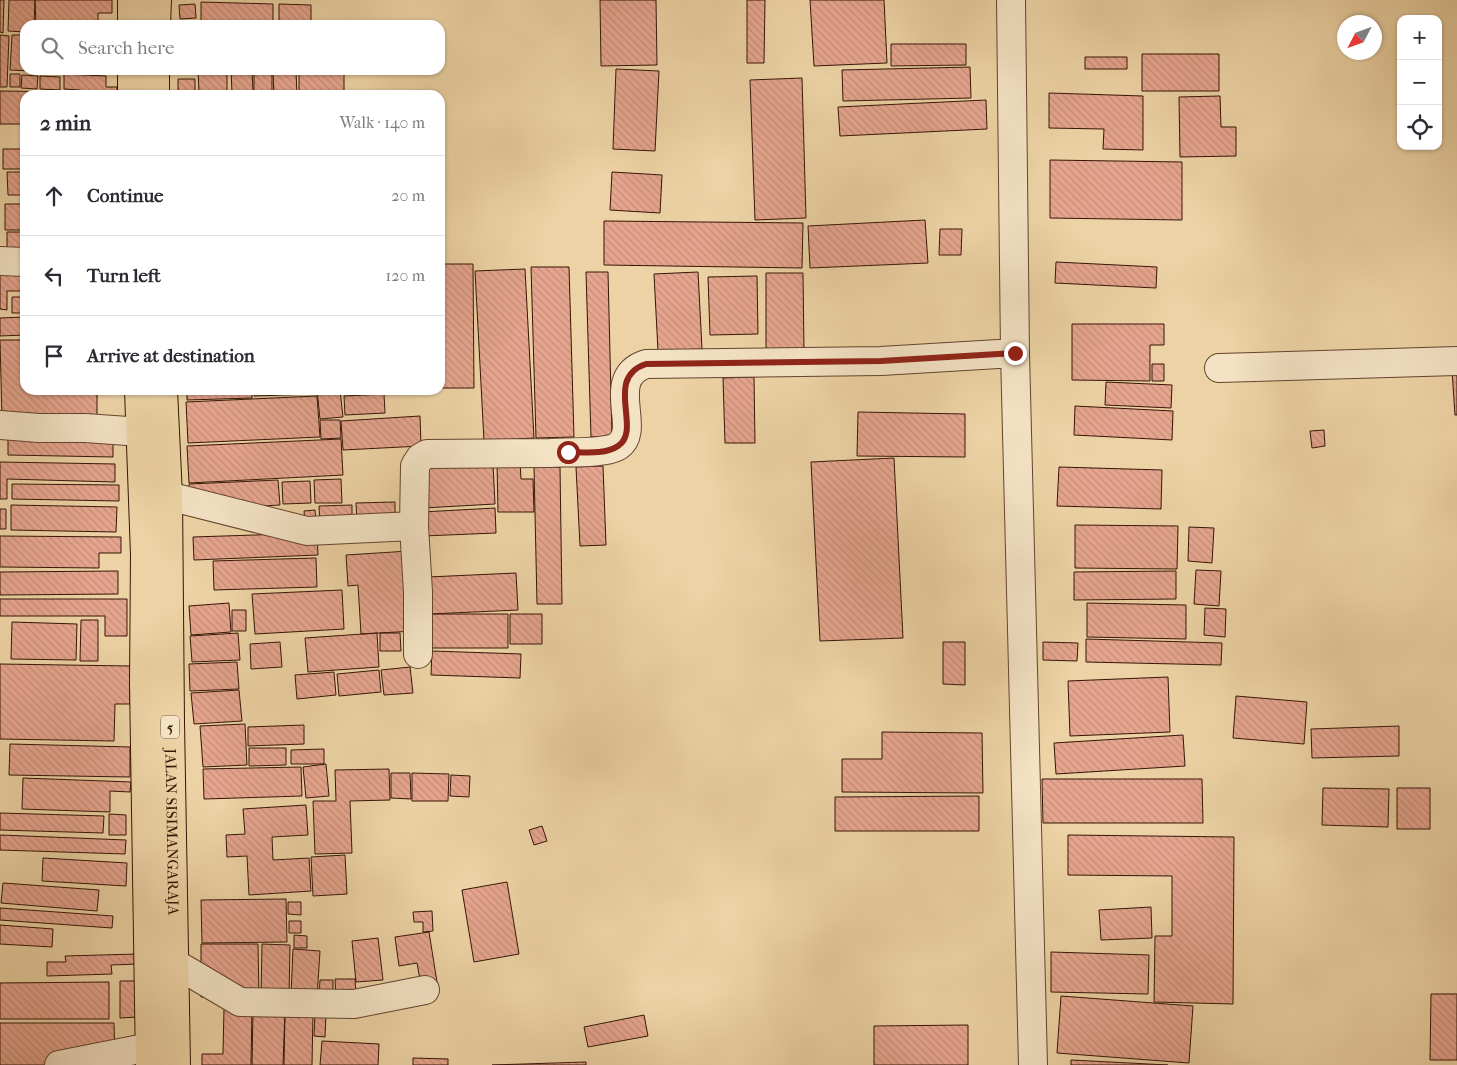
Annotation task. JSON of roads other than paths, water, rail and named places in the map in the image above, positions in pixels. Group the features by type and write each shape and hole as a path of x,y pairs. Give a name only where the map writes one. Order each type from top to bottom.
{"highway":[{"path":"132,0 132,20"},
{"path":"156,0 156,20"},
{"path":"132,75 132,90"},
{"path":"155,75 155,90"},
{"name":"JALAN SISIMANGARAJA","path":"151,395 168,496 174,963 163,1057"},
{"name":"JALAN SISIMANGARAJA","path":"151,395 145,555 144,682 163,1057"}],"street":[{"path":"1011,0 1015,353 1033,1065"},
{"path":"0,261 20,262"},
{"path":"418,654 418,592 414,526 415,466 420,458 427,454 568,452 608,450 618,446 624,440 626,430 625,383 629,374 636,367 646,364 881,361 1015,353"},
{"path":"1218,368 1457,360"},
{"path":"0,425 142,432 150,395"},
{"path":"168,496 306,531 414,526"},
{"path":"174,963 240,1002 354,1004 425,990"},
{"path":"59,1065 163,1057"}]}
